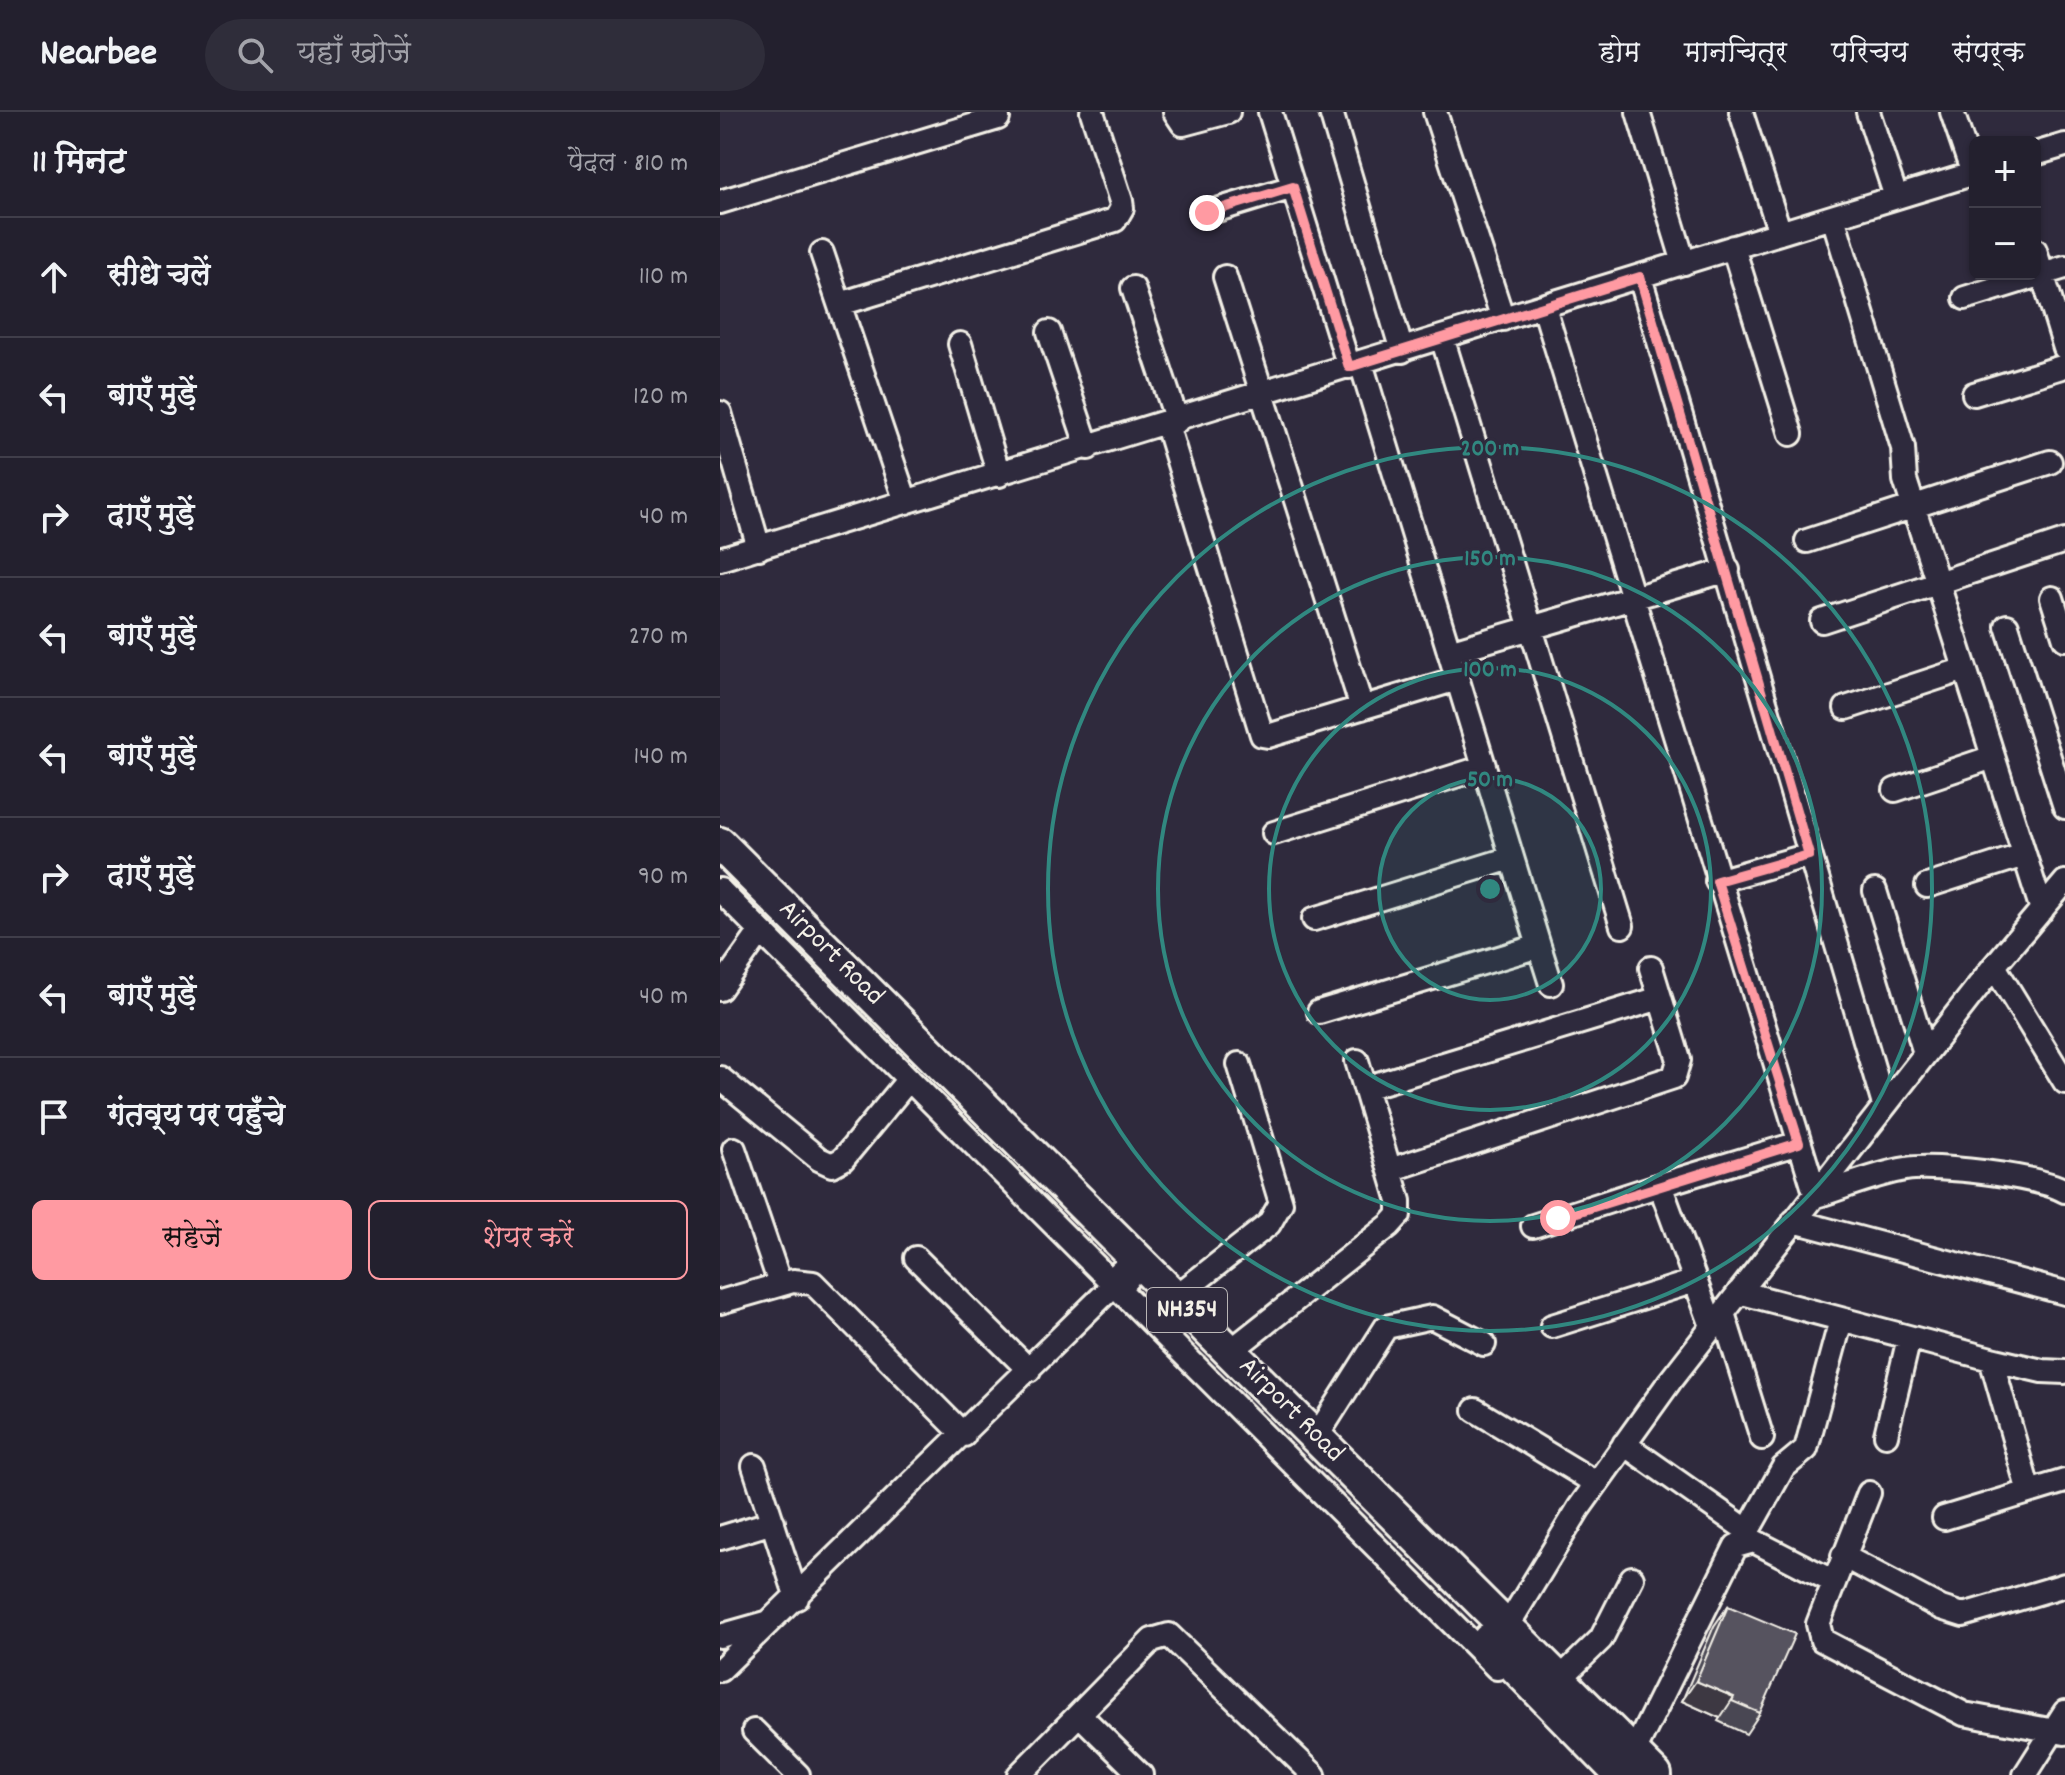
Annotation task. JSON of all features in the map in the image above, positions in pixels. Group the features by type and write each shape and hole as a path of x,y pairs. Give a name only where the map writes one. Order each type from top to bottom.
{"highway":[{"name":"Airport Road","path":"720,844 1631,1766"},
{"name":"Airport Road","path":"720,872 1119,1279 1631,1766"}],"street":[{"path":"840,304 1115,220 1122,208 1121,201 1092,112"},
{"path":"1175,112 1179,122 1188,124 1228,112"},
{"path":"1270,112 1449,652 1551,984"},
{"path":"1331,112 1402,351"},
{"path":"1435,112 1503,319"},
{"path":"1638,112 1684,263"},
{"path":"1741,112 1780,233"},
{"path":"1868,112 1896,197"},
{"path":"1952,112 1969,159"},
{"path":"720,202 998,118"},
{"path":"2041,152 2065,145"},
{"path":"720,559 1172,423 1969,175"},
{"path":"1207,213 1293,187"},
{"path":"1511,1620 1596,1483 1717,1319 1994,966 2057,898 2024,855 1913,506 1903,471 1903,448 1833,217"},
{"path":"1733,247 1791,434"},
{"path":"822,253 906,502"},
{"path":"1965,298 2065,267"},
{"path":"2041,271 2065,348"},
{"path":"1225,277 1265,393 1362,708"},
{"path":"1640,277 1884,1105"},
{"path":"1133,288 1259,732 1268,736 1457,679"},
{"path":"1544,307 1630,598 1816,1196"},
{"path":"1049,332 1088,448"},
{"path":"1442,337 1622,926"},
{"path":"960,344 999,475"},
{"path":"1974,394 2065,366"},
{"path":"720,413 759,548"},
{"path":"1807,541 2050,462"},
{"path":"1822,621 2065,541"},
{"path":"1449,652 1728,570"},
{"path":"2052,598 2065,639"},
{"path":"2007,626 2065,807"},
{"path":"1846,708 1965,669"},
{"path":"1895,790 1993,757"},
{"path":"1274,833 1484,767"},
{"path":"720,829 1565,1674 1631,1766 1668,1775"},
{"path":"1717,881 1809,855"},
{"path":"1927,886 2024,855"},
{"path":"1314,919 1511,858"},
{"path":"720,890 909,1079 1119,1279 1606,1775"},
{"path":"1875,891 1925,1053"},
{"path":"720,989 761,931"},
{"path":"1319,1012 1539,946"},
{"path":"1994,966 2065,1082"},
{"path":"1390,1170 1666,1083 1674,1077 1679,1060 1651,968"},
{"path":"1365,1088 1660,998"},
{"path":"1237,1346 1395,1221 1400,1208 1357,1061"},
{"path":"1182,1292 1269,1224 1281,1203 1239,1064"},
{"path":"720,1078 819,1159 832,1165 843,1159 909,1079"},
{"path":"1533,1226 1799,1143"},
{"path":"734,1149 780,1284"},
{"path":"1816,1196 1896,1171 1922,1168 2041,1181 2065,1191"},
{"path":"1660,1185 1695,1281 1717,1319 1762,1438"},
{"path":"1794,1221 2065,1293"},
{"path":"916,1258 1029,1370"},
{"path":"720,1670 964,1435 1119,1279"},
{"path":"720,1302 799,1280 813,1283 964,1435"},
{"path":"1552,1326 1695,1281"},
{"path":"1739,1292 1991,1359 2065,1372"},
{"path":"1320,1431 1386,1327 1432,1317 1484,1344"},
{"path":"1631,1766 1731,1552 1744,1537 1783,1468 1806,1449 1841,1320"},
{"path":"1886,1435 1909,1338"},
{"path":"1991,1359 2029,1492"},
{"path":"1475,1410 1596,1483"},
{"path":"1624,1444 1744,1537 1834,1582"},
{"path":"754,1466 797,1598"},
{"path":"1944,1518 2065,1481"},
{"path":"1869,1493 1818,1624 1822,1640 1964,1714 2059,1732"},
{"path":"720,1538 773,1522"},
{"path":"1843,1556 1941,1608 1963,1615 2065,1585"},
{"path":"1565,1674 1601,1639 1632,1578"},
{"path":"720,1636 771,1621"},
{"path":"1019,1775 1152,1640 1169,1635 1314,1775"},
{"path":"2025,1775 2059,1732 2065,1712"},
{"path":"1080,1715 1141,1775"},
{"path":"754,1731 798,1775"}],"building":[{"path":"1728,1606 1795,1634 1760,1713 1732,1701 1734,1697 1696,1681"}],"route":[{"path":"1207,213 1293,187 1349,367 1640,277 1809,855 1717,881 1799,1143 1558,1218"}]}
